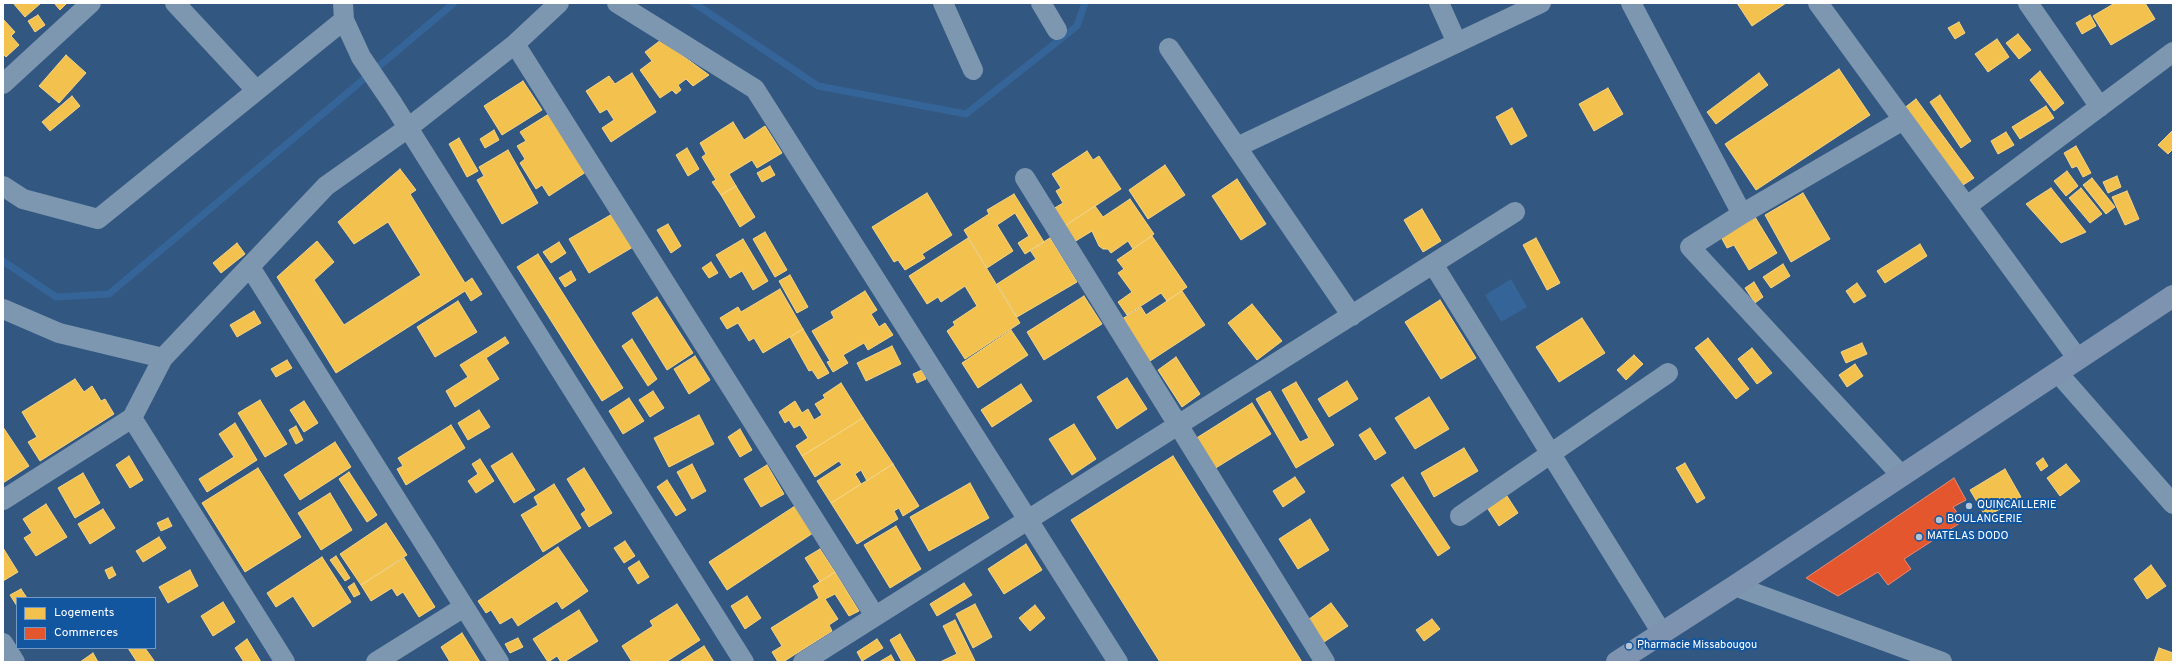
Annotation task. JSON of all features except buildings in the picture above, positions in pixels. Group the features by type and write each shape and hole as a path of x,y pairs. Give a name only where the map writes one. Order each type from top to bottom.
{"main road":[{"path":"1617,662 1735,586 2173,296"}],"street":[{"path":"3,84 91,3"},
{"path":"175,3 256,90"},
{"path":"3,500 132,418 163,358 326,186 408,128 515,44 559,3"},
{"path":"617,3 755,89 1118,662"},
{"path":"943,3 973,70"},
{"path":"1041,3 1057,30"},
{"path":"1439,3 1457,43"},
{"path":"1237,147 1541,3"},
{"path":"1631,3 1742,214"},
{"path":"1818,3 2078,359"},
{"path":"2028,3 2100,107"},
{"path":"3,186 22,199 98,219 256,90 343,11 361,57 393,104 744,662"},
{"path":"515,44 875,616"},
{"path":"1169,48 1352,316"},
{"path":"1966,206 2173,52"},
{"path":"1902,476 1690,247 1742,214 1903,120"},
{"path":"1025,178 1325,662"},
{"path":"803,662 1515,212"},
{"path":"1433,264 1662,633"},
{"path":"250,267 499,662"},
{"path":"3,309 59,333 163,358"},
{"path":"1460,516 1668,373"},
{"path":"2058,373 2173,504"},
{"path":"132,418 285,662"},
{"path":"1735,586 1942,662"},
{"path":"376,662 464,607"},
{"path":"3,643 15,662"}],"water":[{"path":"1511,279 1527,307 1501,322 1485,295"}],"waterway":[{"path":"3,261 56,297 109,294 454,3"},
{"path":"694,3 818,86 966,114 1077,26 1085,3"}],"place":[{"name":"QUINCAILLERIE","path":"1969,506"},
{"name":"BOULANGERIE","path":"1939,520"},
{"name":"MATELAS DODO","path":"1919,537"},
{"name":"Pharmacie Missabougou","path":"1629,646"}]}
